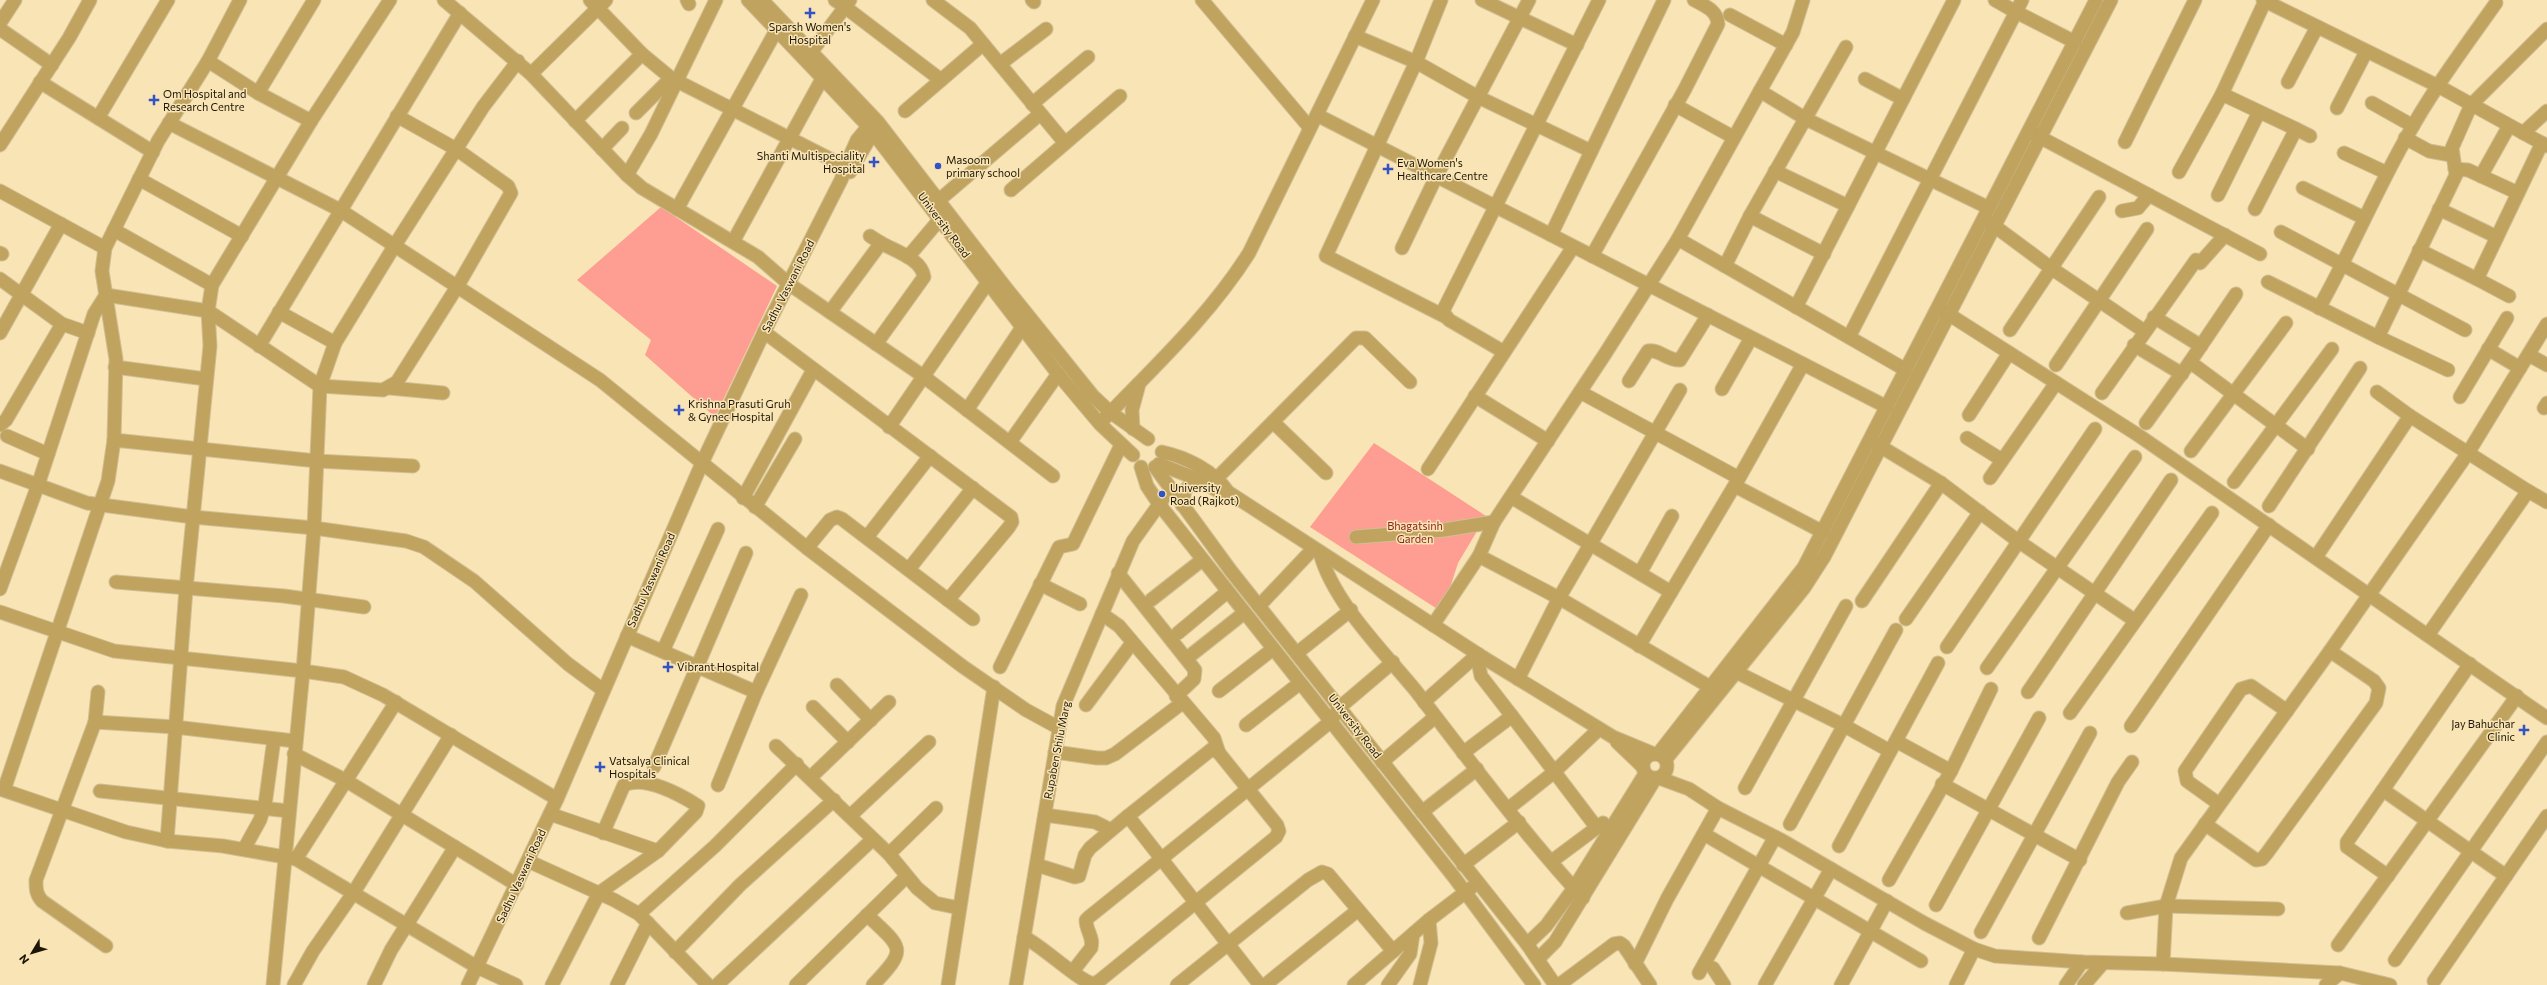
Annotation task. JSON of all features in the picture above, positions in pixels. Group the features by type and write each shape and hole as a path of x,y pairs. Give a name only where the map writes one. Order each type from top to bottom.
{"street":[{"path":"0,23 15,0"},
{"path":"0,145 52,65 90,0"},
{"path":"98,118 168,0"},
{"path":"240,0 208,61 152,152 105,248 102,272 116,367 114,440 108,481 102,505 2,790 126,832 167,841 244,849 291,857 354,892 477,967 516,985"},
{"path":"258,93 314,0"},
{"path":"167,841 186,589 210,346 208,311 212,286 311,121 390,0"},
{"path":"444,0 518,61 627,175 642,188 734,240 764,262 790,284 923,376 1053,476"},
{"path":"627,175 651,134 673,79 716,0"},
{"name":"University Road","path":"748,0 778,29 823,77 875,127 940,219 1058,374 1100,424 1133,455"},
{"name":"University Road","path":"762,0 812,50 938,201 1093,396 1110,412 1148,439"},
{"path":"933,0 970,28 1065,143"},
{"path":"1202,0 1310,128"},
{"path":"1100,424 1213,303 1234,278 1249,253 1373,0"},
{"path":"1441,0 1416,62 1376,145 1326,256 1446,317 1504,352"},
{"path":"1482,0 1577,46"},
{"path":"1402,248 1436,177 1529,0"},
{"path":"1446,317 1444,313 1446,306 1599,0"},
{"path":"1551,235 1664,0"},
{"path":"1592,256 1718,24 1718,17 1713,11 1694,0"},
{"path":"1433,625 1479,556 1494,522 1649,286 1678,239 1793,32 1803,0"},
{"path":"1796,307 1954,0"},
{"path":"1995,0 2019,6 2074,42"},
{"path":"1661,758 1710,687 1731,670 1790,588 1875,444 1943,311 1986,213 2096,0"},
{"path":"1538,959 1555,942 1583,898 1650,774 1645,760 1661,758 1731,670 1816,570 1837,534 1875,444 1887,407 1906,370 1995,226 2042,138 2111,0"},
{"path":"2125,142 2195,0"},
{"path":"2179,172 2222,94 2264,0 2366,52 2438,86 2509,126 2545,144 2518,193 2477,279"},
{"path":"812,50 843,2 941,80"},
{"path":"531,74 598,3 642,54 673,79 790,138 843,172"},
{"path":"2319,308 2344,264 2364,218 2405,138 2438,86 2496,4"},
{"path":"1849,337 2019,6"},
{"path":"259,346 460,13"},
{"path":"1730,15 1786,45"},
{"path":"2288,82 2317,27"},
{"path":"0,29 52,65"},
{"path":"677,209 754,69 778,29"},
{"path":"1000,64 1046,29"},
{"path":"2378,337 2456,175 2456,169 2451,155 2452,148 2471,105 2547,29"},
{"path":"1355,36 1416,62 1478,97 1538,124 1591,151"},
{"path":"905,111 983,44"},
{"path":"1725,266 1750,216 1846,47"},
{"path":"2337,108 2366,52"},
{"path":"575,121 642,54"},
{"path":"938,201 1036,109 1088,57"},
{"path":"208,61 258,93 311,121"},
{"path":"273,985 291,857 289,811 303,671 314,528 320,386 335,343 394,245 483,107 518,61"},
{"path":"734,240 823,77"},
{"path":"636,113 673,79"},
{"path":"1865,79 1903,100"},
{"path":"40,82 152,152"},
{"path":"1760,91 1806,118 1930,178 1986,213 1995,226 2051,268 2144,331"},
{"path":"2222,94 2310,136"},
{"path":"1011,190 1120,96"},
{"path":"2372,103 2413,126"},
{"path":"1675,105 1733,138"},
{"path":"2523,133 2547,111"},
{"path":"2218,195 2259,112"},
{"path":"1317,115 1887,407"},
{"path":"390,388 397,382 457,287 511,193 508,186 456,149 397,116"},
{"path":"169,123 340,210 600,380 743,498 807,548 994,688 1059,728"},
{"path":"2481,176 2509,126"},
{"name":"Sadhu Vaswani Road","path":"468,985 557,799 702,463 764,332 790,284 843,172 848,175 875,127"},
{"path":"602,149 622,128"},
{"path":"2254,209 2296,129"},
{"path":"2028,132 2042,138 2260,254"},
{"path":"2405,138 2429,151 2451,155"},
{"path":"2344,153 2387,173"},
{"path":"2456,169 2461,168 2518,193"},
{"path":"1775,171 1848,206"},
{"path":"139,179 242,236"},
{"path":"2303,188 2364,218"},
{"path":"0,191 105,248"},
{"path":"2122,211 2138,208 2149,195"},
{"path":"2010,330 2099,197"},
{"path":"2439,209 2497,237"},
{"path":"1750,216 1824,254"},
{"path":"908,257 940,219"},
{"path":"0,333 23,296 61,224"},
{"path":"2056,365 2147,229"},
{"path":"114,230 212,286"},
{"path":"2281,232 2344,264 2465,330"},
{"path":"2102,393 2154,317 2198,262 2225,235"},
{"path":"830,312 876,239 908,257 924,270 924,276 876,344"},
{"path":"1678,239 1906,370"},
{"path":"1428,469 1573,247"},
{"path":"2420,250 2509,296"},
{"path":"0,279 62,324 88,333"},
{"path":"889,428 988,282"},
{"path":"2268,282 2448,370"},
{"path":"2146,423 2182,374 2236,294"},
{"path":"106,295 208,311 320,386 383,390 390,388 443,393"},
{"path":"0,589 38,485 94,314 106,295"},
{"path":"1943,311 2138,435 2428,634 2547,718"},
{"path":"279,312 335,343"},
{"path":"1629,381 1648,351 1652,350 1675,360 1680,360 1708,315"},
{"path":"2154,317 2201,346"},
{"path":"2460,397 2507,318"},
{"path":"2191,451 2286,323"},
{"path":"48,454 3,430 6,420 62,324"},
{"path":"2163,964 2166,906 2181,858 2330,651 2468,453 2547,324"},
{"path":"967,410 1022,326"},
{"path":"764,332 889,428 930,456 1008,514 1012,522 948,600"},
{"path":"1217,478 1356,338 1365,338 1410,382"},
{"path":"1722,389 1751,338"},
{"path":"2134,345 2182,374"},
{"path":"2234,482 2332,349"},
{"path":"2488,349 2520,368"},
{"path":"1969,415 2009,353"},
{"path":"2529,355 2547,365"},
{"path":"2190,362 2234,392 2276,426 2308,449"},
{"path":"1639,646 1737,482 1803,364"},
{"path":"116,367 206,379"},
{"path":"2270,506 2360,368"},
{"path":"743,498 814,370"},
{"path":"1010,442 1058,374"},
{"path":"1133,429 1132,410 1141,380"},
{"path":"1990,478 2056,383"},
{"path":"1518,679 1559,598 1680,390"},
{"path":"1580,392 1655,433 1823,532"},
{"path":"2377,392 2410,416 2547,502"},
{"path":"1475,396 1548,441"},
{"path":"2316,557 2410,416"},
{"path":"1273,422 1326,473"},
{"path":"1947,646 2095,429"},
{"path":"1967,438 2002,460"},
{"path":"755,506 796,439"},
{"path":"1159,461 1157,442 1148,439 1135,446 1133,455 1141,467 1159,461 1185,459 1217,478 1228,492 1481,656 1613,737 1661,758 1689,789"},
{"path":"114,440 317,462 413,466"},
{"path":"1875,444 1941,483 2018,541 2134,620"},
{"path":"1000,667 1059,546 1073,544 1121,445"},
{"path":"867,537 930,456"},
{"path":"1987,668 2135,457"},
{"path":"1159,461 1218,491 1228,492"},
{"name":"University Road","path":"1159,461 1171,491 1259,606 1477,884 1527,944 1555,985"},
{"name":"University Road","path":"1141,467 1147,486 1159,504 1465,892 1534,985"},
{"path":"0,471 87,503 193,517 314,528 406,541 424,547 474,581 568,664 603,690"},
{"path":"1182,505 1185,490 1197,480"},
{"path":"2028,692 2171,480"},
{"path":"1862,601 1941,483"},
{"path":"909,569 973,488"},
{"name":"Rupaben Shilu Marg","path":"1016,985 1063,706 1118,573 1133,541 1159,504 1171,491"},
{"path":"2428,634 2528,491"},
{"path":"1511,497 1671,592"},
{"path":"1906,619 1980,512"},
{"path":"2070,713 2134,620 2212,513"},
{"path":"1640,573 1672,516"},
{"path":"807,548 833,518 842,519 973,619"},
{"path":"1356,537 1444,530 1494,522"},
{"path":"2131,726 2269,525"},
{"path":"663,651 718,529"},
{"path":"1259,606 1317,551"},
{"path":"1317,551 1326,573 1351,610 1477,770 1583,898"},
{"path":"654,767 746,553"},
{"path":"1479,556 1559,598 1710,687"},
{"path":"1151,600 1202,560"},
{"path":"1055,752 1106,758 1115,754 1179,699 1194,679 1195,670 1118,573"},
{"path":"116,582 308,600 364,607"},
{"path":"1040,584 1080,604"},
{"path":"1178,633 1227,592"},
{"path":"718,784 756,692 800,595"},
{"path":"1745,788 1846,606"},
{"path":"1297,653 1351,610"},
{"path":"0,612 114,651 303,671 344,677 396,702 557,799"},
{"path":"1191,655 1244,613"},
{"path":"1024,937 1044,948 1073,971 1095,984 1276,837 1279,831 1277,825 1218,752 1214,738 1179,699 1119,626 1102,614"},
{"path":"1790,824 1896,630"},
{"path":"627,636 756,692"},
{"path":"1086,705 1132,643"},
{"path":"1219,691 1273,649"},
{"path":"2205,824 2256,860 2262,860 2268,853 2376,703 2379,688 2374,681 2330,651"},
{"path":"1424,702 1481,656"},
{"path":"1481,656 1479,666 1481,676 1553,773 1597,828"},
{"path":"1073,971 1092,948 1093,943 1086,920 1330,722 1340,708 1393,662"},
{"path":"1839,846 1938,663"},
{"path":"2388,876 2352,851 2348,847 2347,842 2470,664"},
{"path":"1731,670 1843,725 1951,771"},
{"path":"1246,725 1300,683"},
{"path":"837,685 871,720"},
{"path":"2219,804 2187,781 2184,771 2241,689 2251,686 2287,711"},
{"path":"948,985 994,688"},
{"path":"1889,880 1942,784 1951,771 1991,689"},
{"path":"98,692 95,722 64,810 36,880 37,895 42,901 106,946"},
{"path":"2338,946 2517,696"},
{"path":"291,857 345,780 396,702"},
{"path":"811,777 889,702"},
{"path":"813,707 848,742"},
{"path":"1463,752 1512,716"},
{"path":"1382,762 1435,717"},
{"path":"1936,905 2039,718"},
{"path":"95,722 175,727 274,739 295,740"},
{"path":"1509,808 1553,773 1598,728"},
{"path":"1981,932 2090,733"},
{"path":"294,985 313,951 354,892 451,735"},
{"path":"1613,737 1650,774 1689,789 1718,808 1775,837 1974,949 2006,958 2340,973 2390,985"},
{"path":"244,849 264,808 274,739"},
{"path":"850,816 929,742"},
{"path":"2395,960 2472,852 2547,742"},
{"path":"776,746 811,777 889,854 906,877 935,903 959,908"},
{"path":"1037,865 1080,876 1085,855 1111,830 1207,751 1212,749 1218,752"},
{"path":"294,754 345,780 403,814 517,885"},
{"path":"1650,774 1666,774 1661,758"},
{"path":"2039,938 2080,860 2118,782 2132,762"},
{"path":"617,985 644,919 797,764"},
{"path":"1422,812 1477,770"},
{"path":"1527,944 1546,926 1574,888 1617,818 1650,774"},
{"path":"552,985 599,893 658,851 696,812 698,806 651,785 631,782 624,786 603,833"},
{"path":"1942,784 1988,811 2080,860"},
{"path":"2383,790 2506,876"},
{"path":"100,791 289,811"},
{"path":"675,952 740,885 834,800"},
{"path":"889,854 936,808"},
{"path":"1635,964 1667,899 1718,808"},
{"path":"550,814 658,851"},
{"path":"1045,815 1095,822 1111,830"},
{"path":"1128,816 1196,901 1228,946 1260,985"},
{"path":"2434,981 2547,816"},
{"path":"1552,861 1597,828 1617,818"},
{"path":"1463,865 1519,822"},
{"path":"1704,834 1869,932 1921,961"},
{"path":"1699,972 1775,837"},
{"path":"717,985 873,839"},
{"path":"374,985 391,950 455,847"},
{"path":"528,861 599,893 644,919 708,985"},
{"path":"1765,985 1831,869"},
{"path":"1177,985 1228,946 1308,880 1322,872 1328,874 1393,952"},
{"path":"796,985 906,877"},
{"path":"1354,985 1430,920 1477,884"},
{"path":"1841,985 1887,900"},
{"path":"2127,913 2166,906 2278,909"},
{"path":"1265,985 1358,910"},
{"path":"867,915 897,947 898,956 893,964 873,985"},
{"path":"1420,985 1432,942 1430,920"},
{"path":"1388,985 1410,954 1413,934"},
{"path":"1559,985 1614,944 1620,943 1624,946 1650,985"},
{"path":"1956,985 1974,949"},
{"path":"2066,985 2082,962"},
{"path":"2084,985 2103,963"},
{"path":"1713,968 1724,985"},
{"path":"2326,985 2340,973"}],"green space":[{"path":"661,207 777,286 715,417 645,355 651,340 577,280"},
{"name":"Bhagatsinh Garden","path":"1374,443 1486,516 1458,563 1442,612 1310,527"}],"place":[{"name":"Sparsh Women's Hospital","path":"810,13"},
{"name":"Om Hospital and Research Centre","path":"154,100"},
{"name":"Shanti Multispeciality Hospital","path":"874,162"},
{"name":"Masoom primary school","path":"938,166"},
{"name":"Eva Women's Healthcare Centre","path":"1388,169"},
{"name":"Krishna Prasuti Gruh & Gynec Hospital","path":"679,410"},
{"name":"University Road (Rajkot)","path":"1162,494"},
{"name":"Vibrant Hospital","path":"668,667"},
{"name":"Jay Bahuchar Clinic","path":"2524,730"},
{"name":"Vatsalya Clinical Hospitals","path":"600,767"}]}
